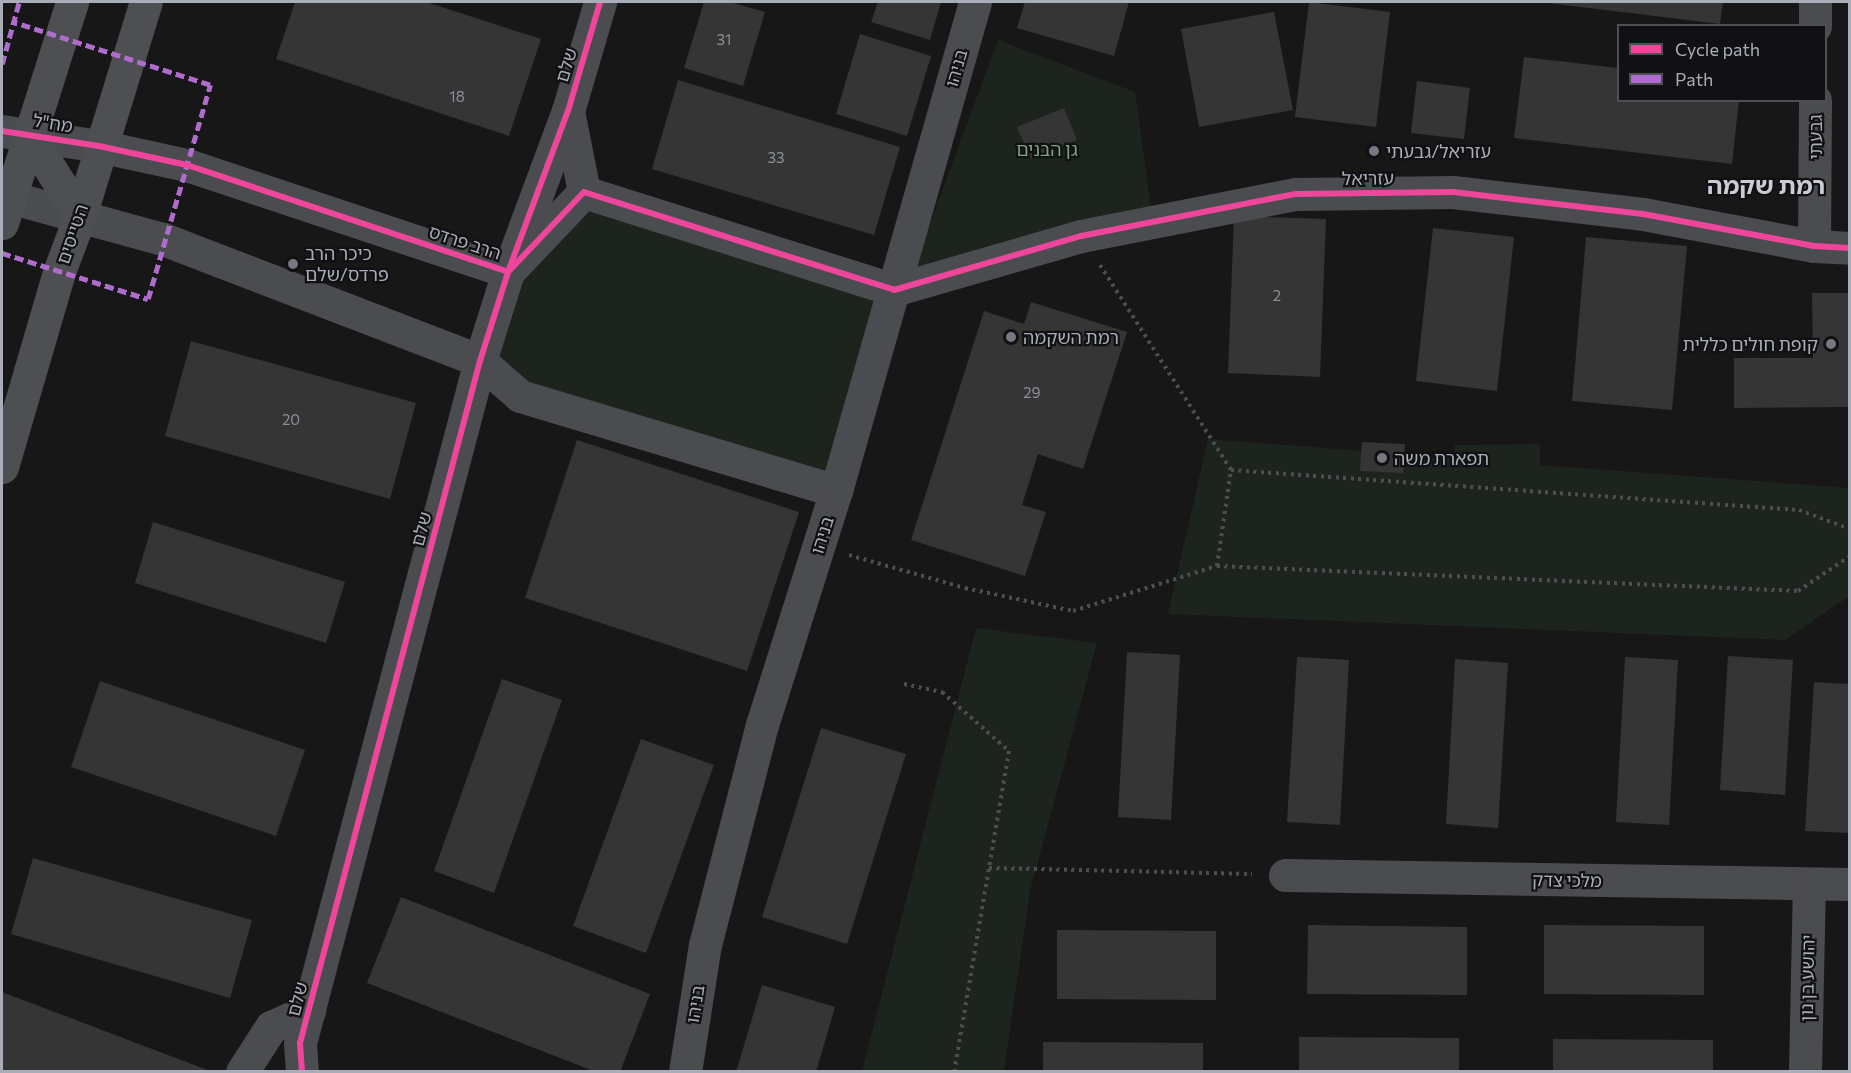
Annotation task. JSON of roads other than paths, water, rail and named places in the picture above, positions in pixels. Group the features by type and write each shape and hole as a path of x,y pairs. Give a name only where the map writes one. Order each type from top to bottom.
{"main road":[{"path":"4,205 15,133 72,2"},
{"name":"הטייסים","path":"2,467 59,272 80,216 99,146 146,2"},
{"path":"15,133 80,216"}],"street":[{"name":"שלם","path":"302,1071 300,1043 480,361 508,272 568,111 600,2"},
{"name":"בניהו","path":"685,1071 705,945 776,678 836,491 975,2"},
{"path":"1815,2 1815,24"},
{"name":"גבעתי","path":"1814,246 1815,102"},
{"path":"568,111 584,192 894,290"},
{"name":"מח\"ל","path":"15,133 99,146"},
{"name":"הרב פרדס","path":"99,146 187,165 508,272 584,192"},
{"name":"עזריאל","path":"894,290 1081,236 1296,194 1453,192 1643,214 1814,246 1850,248"},
{"path":"4,205 80,216 163,239 480,361 520,396 836,491"},
{"name":"מלכי צדק","path":"1285,875 1850,884"},
{"name":"יהושע בן נון","path":"1805,1071 1809,885"},
{"path":"242,1071 271,1027 309,1010"}],"place":[{"name":"עזריאל/גבעתי","path":"1374,151"},
{"name":"כיכר הרב פרדס/שלם","path":"293,264"},
{"name":"רמת השקמה","path":"1011,337"},
{"name":"קופת חולים כללית","path":"1831,344"},
{"name":"תפארת משה","path":"1382,458"}],"district":[{"name":"רמת שקמה","path":"1766,185"}],"park label":[{"name":"גן הבנים","path":"1047,149"}]}
